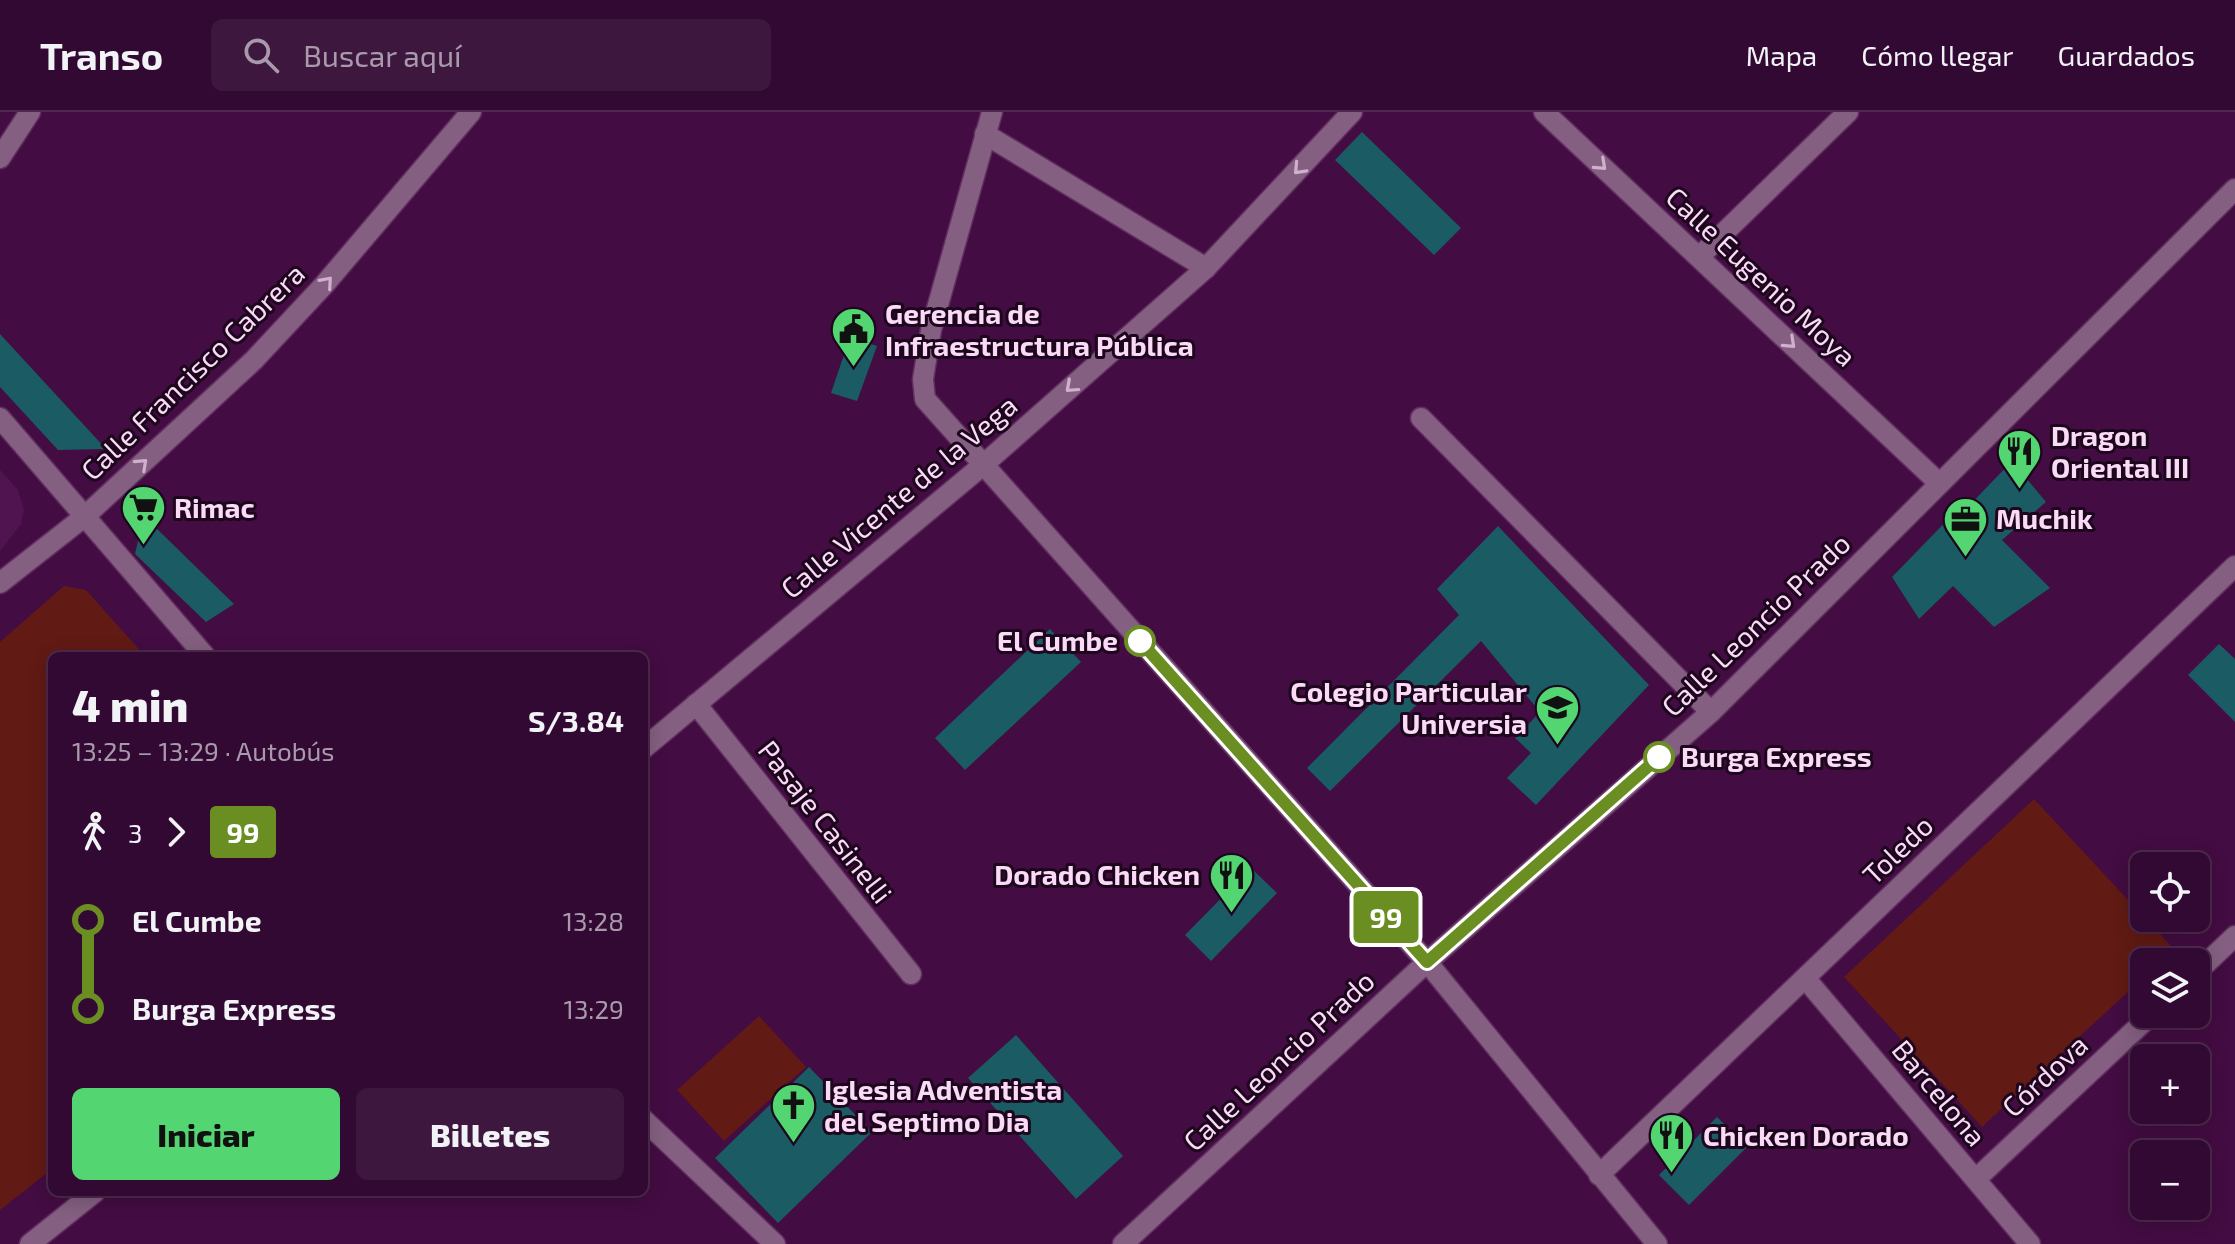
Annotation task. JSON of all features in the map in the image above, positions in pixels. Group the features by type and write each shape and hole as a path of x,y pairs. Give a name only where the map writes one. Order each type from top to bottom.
{"street":[{"path":"0,158 30,112"},
{"name":"Calle Francisco Cabrera","path":"0,583 84,517 254,360 324,285 471,112"},
{"path":"992,112 931,330 923,379 925,399 1427,962 1657,1244"},
{"name":"Calle Vicente de la Vega","path":"648,745 983,465 1206,268 1352,112"},
{"name":"Calle Eugenio Moya","path":"1544,112 1939,483"},
{"path":"1699,257 1848,112"},
{"path":"985,134 1206,268"},
{"name":"Calle Leoncio Prado","path":"1123,1244 1427,962 1711,712 2235,189"},
{"path":"0,418 202,652"},
{"path":"1421,418 1711,712"},
{"name":"Toledo","path":"1599,1175 2235,566"},
{"name":"Pasaje Casinelli","path":"696,704 911,974"},
{"path":"2210,960 2235,936"},
{"name":"Barcelona","path":"1805,978 2030,1244"},
{"name":"Córdova","path":"1976,1179 2137,1028"},
{"path":"648,1124 775,1244"},
{"path":"30,1244 90,1196"}],"shaded area":[{"path":"0,470 18,490 24,510 21,524 0,551"},
{"path":"64,586 86,590 141,652 48,652 48,1172 0,1210 0,642"},
{"path":"2034,799 2130,902 2130,932 2158,932 2173,948 2130,948 2130,990 1982,1127 1844,977"},
{"path":"759,1016 806,1067 724,1141 677,1090"}],"building":[{"path":"1362,132 1461,228 1434,255 1335,160"},
{"path":"0,334 106,449 58,450 0,387"},
{"name":"Gerencia de Infraestructura Pública","path":"850,337 877,346 857,401 831,393"},
{"name":"Muchik","path":"2012,461 2046,502 2002,540 2050,588 1994,627 1953,586 1919,619 1892,577 1958,509 1962,513"},
{"path":"152,524 234,604 206,622 135,554 139,537"},
{"path":"1498,526 1649,685 1536,805 1507,778 1531,753 1515,738 1540,712 1481,641 1330,791 1307,768 1459,615 1437,589"},
{"path":"1050,629 1081,662 965,770 935,738"},
{"path":"2219,644 2235,659 2235,722 2188,675"},
{"name":"Dorado Chicken","path":"1251,868 1277,893 1211,961 1185,935"},
{"path":"1016,1035 1123,1156 1076,1199 968,1078"},
{"name":"Iglesia Adventista del Septimo Dia","path":"809,1067 872,1132 778,1223 715,1158"},
{"path":"1717,1117 1747,1147 1689,1205 1659,1175"}],"bus line":[{"name":"99","path":"1140,641 1427,962 1659,757"}],"place":[{"name":"Gerencia de Infraestructura Pública","path":"854,369"},
{"name":"Dragon Oriental III","path":"2020,491"},
{"name":"Rimac","path":"143,547"},
{"name":"Muchik","path":"1965,558"},
{"name":"El Cumbe","path":"1140,641"},
{"name":"Colegio Particular Universia","path":"1558,747"},
{"name":"Burga Express","path":"1659,757"},
{"name":"Dorado Chicken","path":"1231,914"},
{"name":"Iglesia Adventista del Septimo Dia","path":"793,1145"},
{"name":"Chicken Dorado","path":"1672,1175"}]}
